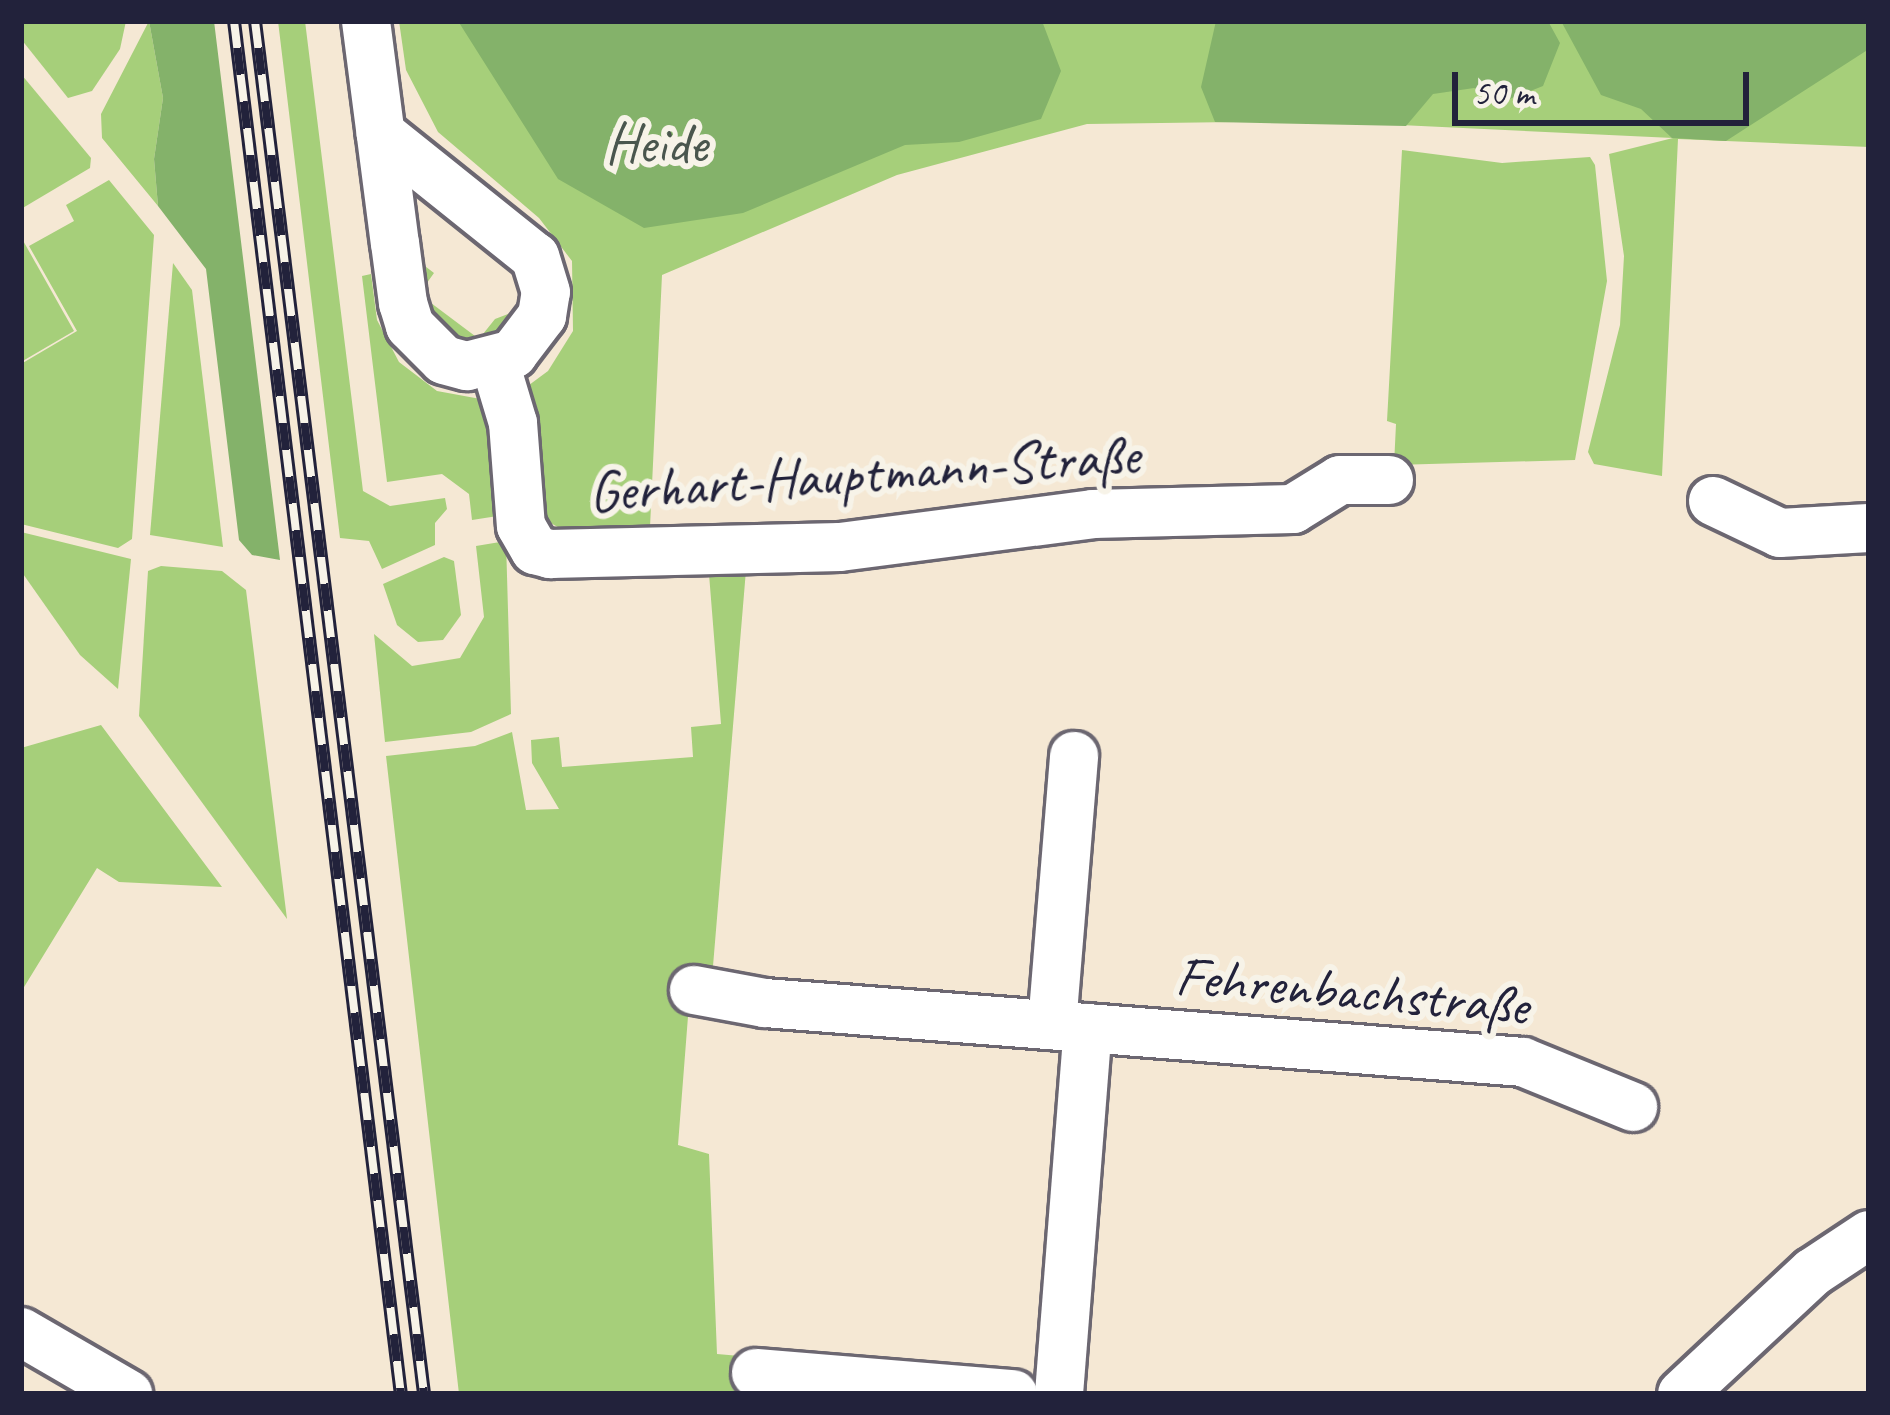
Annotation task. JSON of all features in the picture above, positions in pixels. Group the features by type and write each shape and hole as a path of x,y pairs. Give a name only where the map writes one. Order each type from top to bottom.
{"street":[{"path":"366,21 380,133 410,326 444,360 495,363 531,338 542,316 546,292 535,257 380,133"},
{"name":"Gerhart-Hauptmann-Straße","path":"495,363 513,423 521,526 535,550 550,554 840,548 1093,514 1293,508 1340,480 1389,481"},
{"path":"1713,501 1780,533 1869,528"},
{"path":"1060,1394 1074,756"},
{"name":"Fehrenbachstraße","path":"694,990 766,1003 1523,1062 1633,1107"},
{"path":"1682,1394 1813,1272 1869,1235"},
{"path":"21,1332 128,1394"},
{"path":"756,1373 1013,1394"}],"green space":[{"path":"21,21 126,21 120,49 92,91 68,98 21,39"},
{"path":"149,21 163,98 154,159 158,206 102,138 101,114"},
{"path":"149,21 214,21 280,560 252,555 239,540 206,269 158,206 154,159 163,98"},
{"path":"278,21 305,21 363,491 390,506 445,498 447,509 435,523 435,545 382,569 369,541 340,538"},
{"name":"Heide","path":"399,21 1869,21 1869,147 1678,139 1662,476 1594,464 1588,452 1620,325 1624,256 1609,154 1673,138 1316,121 1087,124 897,175 662,275 650,527 572,535 540,517 525,388 548,371 573,331 572,261 539,218 438,132 406,70"},
{"path":"458,21 1042,21 1061,71 1041,119 959,142 905,145 743,213 644,228 558,179"},
{"path":"1216,21 1548,21 1560,43 1543,86 1507,100 1474,88 1433,94 1406,126 1215,122 1201,87"},
{"path":"1561,21 1869,21 1869,49 1726,141 1672,138 1641,109 1601,95"},
{"path":"21,74 91,158 90,168 21,209"},
{"path":"1402,150 1502,163 1590,157 1595,165 1607,281 1575,460 1394,465 1396,424 1387,421"},
{"path":"109,180 154,235 132,539 118,548 21,524 21,364 77,331 29,246 74,221 66,205"},
{"path":"21,237 74,331 21,362"},
{"path":"417,260 434,273 419,294 479,339 495,319 521,309 488,341 452,340 417,301 410,262"},
{"path":"173,263 192,290 223,547 150,535"},
{"path":"371,274 377,320 399,362 437,391 486,400 504,515 472,520 469,494 442,474 387,482 362,276"},
{"path":"21,532 131,559 118,689 80,655 21,571"},
{"path":"506,541 511,714 471,732 385,742 374,634 412,666 460,658 484,617 476,546"},
{"path":"444,557 454,561 461,615 443,640 418,642 397,625 383,584"},
{"path":"161,566 222,571 246,590 287,919 139,716 148,571"},
{"path":"746,570 712,978 691,978 678,1145 709,1154 717,1354 740,1356 741,1394 459,1394 386,756 475,746 512,732 526,810 559,809 532,763 531,740 559,737 562,767 693,757 691,727 721,724 709,574 678,573"},
{"path":"101,725 222,887 119,882 97,868 21,992 21,748"}],"railway":[{"path":"234,21 401,1394"},
{"path":"255,21 424,1394"}]}
